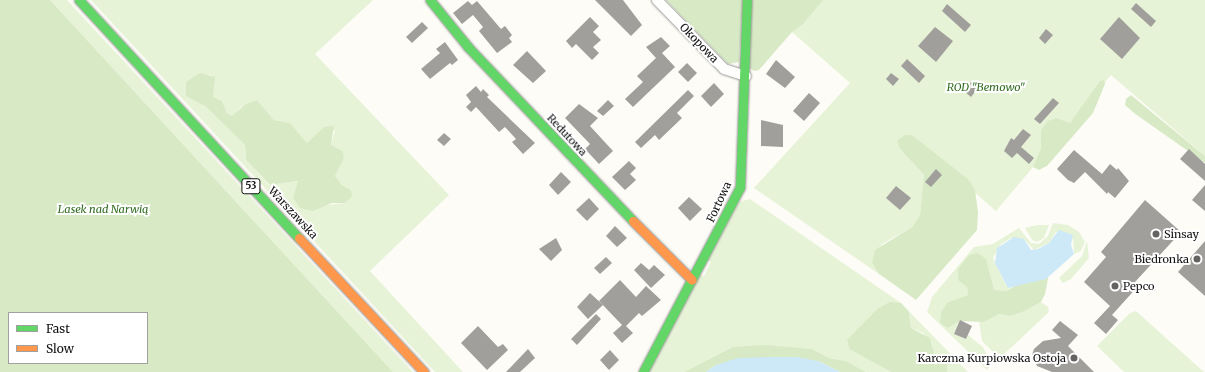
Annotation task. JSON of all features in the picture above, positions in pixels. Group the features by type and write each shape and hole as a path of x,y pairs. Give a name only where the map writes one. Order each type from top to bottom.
{"street":[{"name":"Warszawska","path":"79,0 424,372"},
{"name":"Redutowa","path":"430,0 468,48 692,280"},
{"name":"Okopowa","path":"657,0 724,69 746,76"},
{"name":"Fortowa","path":"644,372 740,187 746,76 747,0"}],"green space":[{"name":"Lasek nad Narwią","path":"0,0 50,0 393,372 0,372"},
{"path":"50,0 67,0 413,372 393,372"},
{"path":"91,0 373,0 315,54 449,195 370,271 463,372 435,372","holes":["209,74 212,76 213,97 222,101 227,113 232,116 236,115 240,108 257,100 274,120 290,123 307,143 316,135 335,130 331,145 343,151 344,158 335,176 342,185 351,190 345,203 325,205 293,198 299,181 269,185 246,160 245,145 205,106"]},
{"path":"666,0 743,0 739,62 728,64"},
{"path":"751,0 823,0 803,24 792,32 759,70 754,71 750,68"},
{"name":"ROD \"Bemowo\"","path":"820,0 1205,0 1205,156 1111,75 996,211 909,135 900,149 924,175 920,215 912,227 882,244 872,263 879,274 754,188 850,83 792,32"},
{"path":"200,73 215,77 213,97 222,101 227,113 232,116 246,104 257,100 274,120 290,123 307,143 324,127 334,126 331,145 343,151 344,158 335,176 342,185 351,190 352,196 345,203 332,203 313,211 300,208 293,198 298,181 270,185 246,160 245,145 205,106 186,96 186,82"},
{"path":"1104,80 1105,84 1093,113 1047,166 1039,170 1033,167 1041,149 1041,130 1048,121 1056,118 1070,123 1100,81"},
{"path":"1131,95 1205,156 1205,163 1125,105 1126,99"},
{"path":"905,135 912,135 969,180 975,190 978,212 977,230 916,300 879,274 872,263 875,250 912,227 920,215 924,175 900,149 897,141"},
{"path":"750,199 901,303 968,372 947,372 948,358 935,355 932,343 923,333 911,328 909,312 889,302 877,309 847,341 849,349 891,372 866,372 846,361 829,358 812,349 731,347 684,372 648,372 700,274 704,276 711,262 708,260 739,202"},
{"path":"1053,223 1068,225 1079,232 1085,242 1081,251 1074,254 1073,239 1056,232 1049,243 1034,250 1024,239 1011,238 1001,244 993,258 1006,285 1011,287 1006,291 994,290 991,283 967,287 968,295 948,302 948,328 960,321 954,334 966,339 968,335 983,347 991,364 987,370 927,312 932,297 974,247 993,244 1019,228 1031,243 1039,244 1048,236"},
{"path":"1037,225 1049,225 1044,238 1037,242 1032,240 1025,228"},
{"path":"1087,241 1089,258 1071,279 1063,283 1059,278 1082,256"},
{"path":"978,253 986,259 994,290 1006,291 1044,270 1048,279 1045,294 1041,302 1022,312 1010,316 999,314 983,322 960,321 948,328 940,323 941,312 948,302 968,295 967,287 958,280 958,269 969,255"},
{"path":"889,302 901,303 909,312 911,328 930,338 935,355 948,358 947,372 891,372 849,349 847,340 877,309"},
{"path":"1041,302 1048,307 1049,312 1002,356 998,357 982,341 979,321 999,314 1010,316"},
{"path":"1136,311 1204,372 1124,372 1097,346 1130,313"},
{"path":"765,345 812,349 829,358 846,361 866,372 840,372 818,361 716,365 706,372 684,372 732,347"}],"water":[{"path":"1059,230 1073,235 1071,245 1074,254 1046,279 1008,288 995,263 997,248 1014,237 1024,239 1031,250 1038,249 1049,243"},
{"path":"797,357 818,361 840,372 706,372 716,365 738,358"}],"building":[{"path":"595,0 623,0 642,25 631,36"},
{"path":"468,1 472,5 477,1 501,29 505,26 512,35 509,38 512,42 497,53 479,31 483,27 473,15 462,24 453,13"},
{"path":"1136,3 1156,21 1151,27 1131,9"},
{"path":"947,4 971,25 965,32 942,11"},
{"path":"590,17 599,26 593,32 601,40 593,47 599,53 592,60 576,44 572,48 566,41"},
{"path":"1119,17 1140,38 1122,59 1100,39"},
{"path":"422,22 428,28 412,43 406,37"},
{"path":"935,27 953,41 936,62 918,46"},
{"path":"1046,29 1053,35 1045,44 1039,38"},
{"path":"661,37 670,46 662,53 675,67 633,107 625,99 643,82 637,76 656,58 646,47"},
{"path":"445,42 458,60 452,65 450,63 430,79 421,69 440,53 436,49"},
{"path":"527,51 546,71 533,83 513,65"},
{"path":"907,59 925,76 919,83 901,66"},
{"path":"776,60 795,77 785,88 766,74"},
{"path":"687,63 697,73 688,82 678,72"},
{"path":"891,73 899,79 893,86 886,79"},
{"path":"971,82 978,88 971,97 964,91"},
{"path":"714,83 724,94 711,107 701,96"},
{"path":"476,86 481,92 483,89 489,95 487,97 535,143 523,154 512,142 516,139 505,127 499,132 476,107 471,112 466,107 471,102 466,95"},
{"path":"688,90 694,96 677,113 682,118 659,140 655,135 641,148 635,142"},
{"path":"809,93 820,103 804,121 793,111"},
{"path":"1053,98 1059,103 1040,124 1034,119"},
{"path":"608,100 614,106 603,116 597,111"},
{"path":"579,104 598,118 590,126 613,151 599,164 585,149 590,144 565,118"},
{"path":"761,120 783,125 783,147 761,146"},
{"path":"1023,129 1031,135 1021,147 1034,158 1029,164 1017,153 1012,158 1004,151 1011,138 1014,140"},
{"path":"444,133 451,139 444,146 437,140"},
{"path":"1189,149 1205,164 1205,181 1180,159"},
{"path":"1074,150 1102,174 1110,164 1117,170 1118,168 1129,181 1115,198 1108,192 1107,194 1085,172 1074,183 1068,180 1057,169"},
{"path":"629,161 636,168 630,174 636,180 625,190 612,177"},
{"path":"936,169 942,175 931,187 925,182"},
{"path":"561,172 571,182 558,195 549,185"},
{"path":"1205,185 1205,211 1192,200"},
{"path":"896,186 911,198 900,210 886,198"},
{"path":"689,197 702,209 690,221 678,208"},
{"path":"589,198 599,209 587,221 576,210"},
{"path":"1145,200 1181,232 1135,282 1139,285 1112,315 1118,320 1106,334 1094,323 1110,306 1084,282 1106,257 1101,252"},
{"path":"615,226 627,238 617,247 606,236"},
{"path":"556,238 562,250 551,261 539,249"},
{"name":"Biedronka","path":"1205,241 1205,296 1178,272"},
{"path":"606,257 612,263 600,274 594,268"},
{"path":"641,263 649,270 654,265 665,275 651,288 634,270"},
{"path":"620,280 636,297 646,286 661,300 642,316 639,313 626,326 633,333 622,343 613,333 622,325 599,301"},
{"path":"590,293 603,305 588,319 577,307"},
{"path":"596,314 601,319 577,345 571,339"},
{"path":"960,320 972,326 966,339 954,334"},
{"path":"1060,321 1078,335 1068,346 1094,372 1052,372 1037,366 1032,355 1034,349 1043,341 1061,338 1052,330"},
{"path":"478,326 498,347 503,344 508,350 487,370 461,343"},
{"path":"528,349 535,358 520,372 506,372"},
{"path":"610,350 619,360 609,370 600,360"}],"traffic: fast":[{"path":"79,0 299,238"},
{"path":"430,0 468,47 633,221"},
{"path":"643,372 740,187 747,0"}],"traffic: slow":[{"path":"633,221 692,280"},
{"path":"299,238 424,372"}],"place":[{"name":"Sinsay","path":"1156,234"},
{"name":"Biedronka","path":"1197,259"},
{"name":"Pepco","path":"1115,286"},
{"name":"Karczma Kurpiowska Ostoja","path":"1074,358"}]}
